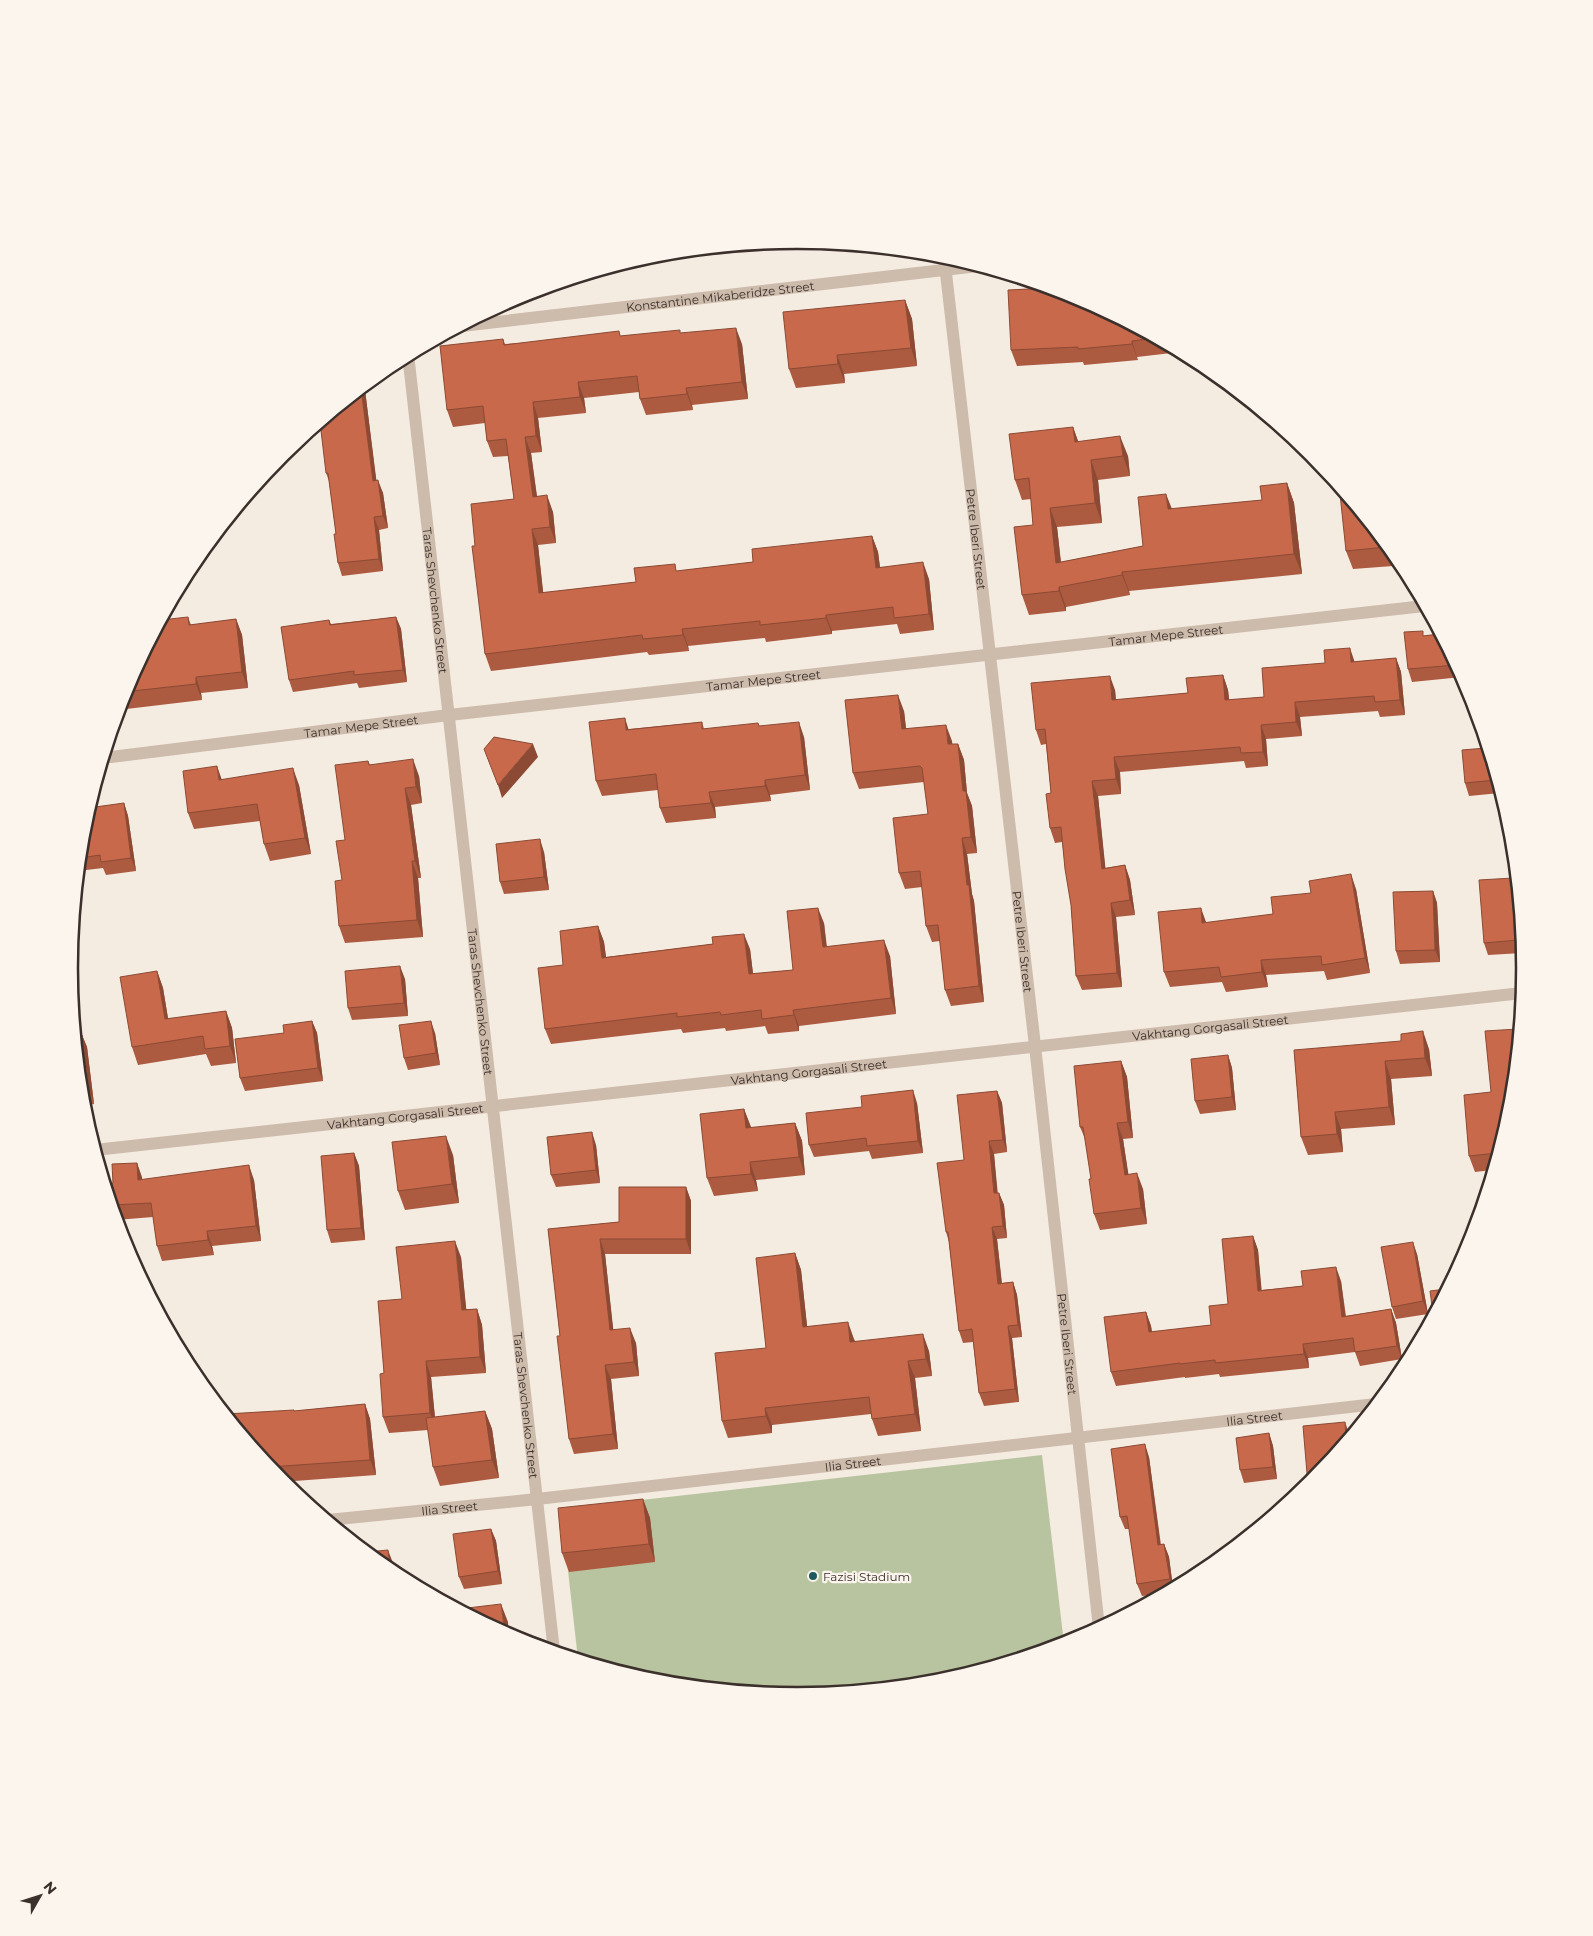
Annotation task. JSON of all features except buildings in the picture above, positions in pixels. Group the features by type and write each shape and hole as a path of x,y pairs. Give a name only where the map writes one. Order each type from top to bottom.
{"street":[{"name":"Petre Iberi Street","path":"945,265 1035,1046 1098,1620"},
{"name":"Konstantine Mikaberidze Street","path":"475,324 961,268"},
{"name":"Taras Shevchenko Street","path":"409,363 553,1644"},
{"name":"Tamar Mepe Street","path":"110,757 449,715 1418,607"},
{"name":"Vakhtang Gorgasali Street","path":"101,1149 1515,994"},
{"name":"Ilia Street","path":"335,1519 537,1499 1368,1405"}],"green space":[{"name":"Fazisi Stadium","path":"1042,1455 1063,1635 983,1663 890,1681 844,1685 796,1687 703,1681 610,1663 577,1653 561,1509"}],"place":[{"name":"Fazisi Stadium","path":"813,1576"}]}
